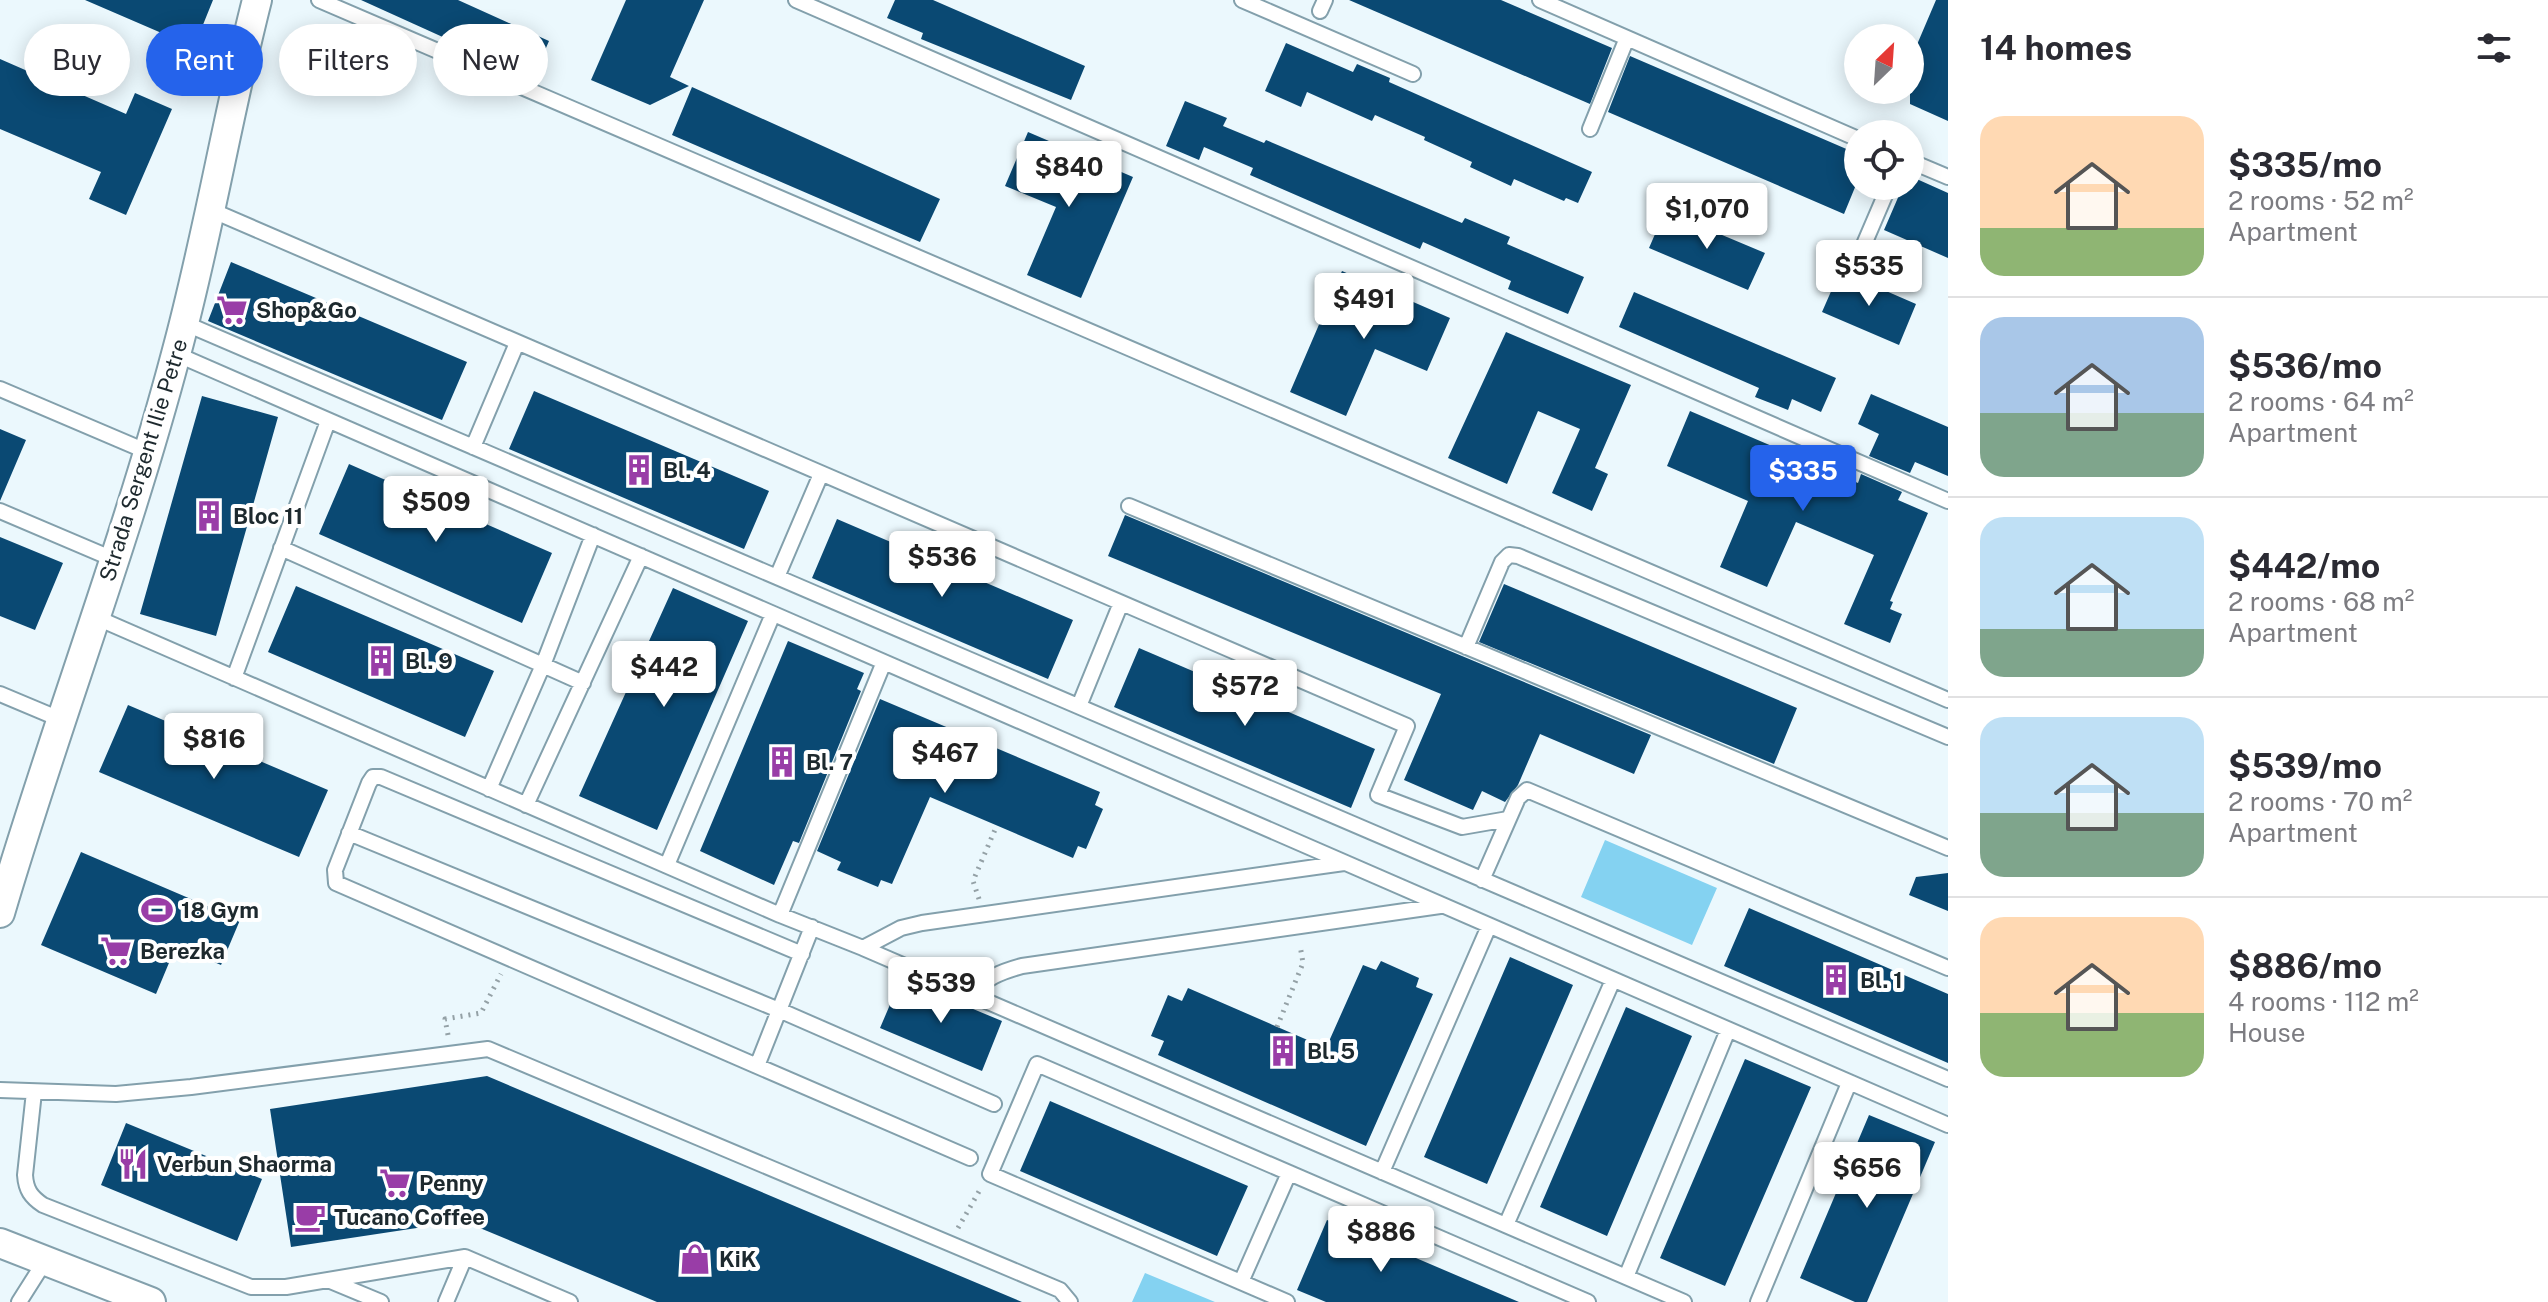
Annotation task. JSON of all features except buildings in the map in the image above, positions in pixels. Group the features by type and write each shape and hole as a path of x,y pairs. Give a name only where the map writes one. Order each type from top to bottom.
{"street":[{"name":"Strada Sergent Ilie Petre","path":"0,913 8,856 62,720 148,452 176,354 257,0"},
{"path":"0,1243 151,1302"}],"lane":[{"path":"319,0 1948,700"},
{"path":"796,0 1948,501"},
{"path":"1242,0 1413,74"},
{"path":"1540,0 1844,133"},
{"path":"1590,129 1627,38"},
{"path":"1924,167 1948,177"},
{"path":"1862,249 1883,200"},
{"path":"211,210 1407,726 1378,795 1462,827 1508,819"},
{"path":"184,323 1948,1079"},
{"path":"473,447 517,343"},
{"path":"176,354 1948,1125"},
{"path":"0,389 148,452"},
{"path":"234,678 328,421"},
{"path":"777,577 821,474"},
{"path":"1129,506 1948,848"},
{"path":"0,511 113,559"},
{"path":"489,789 543,665 593,535"},
{"path":"281,548 583,683"},
{"path":"1466,647 1502,562 1509,555 1518,556 1948,737"},
{"path":"526,805 641,556"},
{"path":"1079,706 1121,603"},
{"path":"667,865 773,614"},
{"path":"95,617 780,915 1684,1302"},
{"path":"780,915 884,662"},
{"path":"0,694 62,720"},
{"path":"802,954 381,777 373,777 369,783 335,870 336,883 970,1158"},
{"path":"1482,880 1518,798 1527,790 1948,968"},
{"path":"349,833 779,1010 994,1104"},
{"path":"863,948 901,928 1344,863"},
{"path":"970,995 984,980 1022,966 1443,905"},
{"path":"1382,1172 1489,926"},
{"path":"757,1066 812,927"},
{"path":"1506,1225 1613,980"},
{"path":"1626,1277 1728,1030"},
{"path":"0,1090 116,1094 191,1087 477,1048 498,1051 1060,1290 1070,1302"},
{"path":"1287,1302 990,1174 1037,1064 1588,1302"},
{"path":"1758,1302 1849,1083"},
{"path":"34,1092 26,1187 32,1198 251,1287 270,1289 465,1257 570,1302"},
{"path":"1241,1282 1289,1173"},
{"path":"446,1302 465,1257"},
{"path":"21,1301 45,1261"},
{"path":"327,1280 381,1302"}],"path":[{"path":"983,914 973,881 997,825"},
{"path":"1277,1027 1303,963 1298,926"},
{"path":"452,1052 445,1019 481,1013 508,958"},
{"path":"949,1243 990,1174"}],"shaded area":[{"path":"1605,840 1717,888 1692,945 1581,897"},
{"path":"1145,1273 1215,1302 1132,1302"}],"place":[{"name":"Shop&Go","path":"232,310"},
{"name":"Bl. 4","path":"639,470"},
{"name":"Bloc 11","path":"209,516"},
{"name":"Bl. 9","path":"381,661"},
{"name":"Bl. 7","path":"782,762"},
{"name":"18 Gym","path":"157,910"},
{"name":"Berezka","path":"116,951"},
{"name":"Bl. 1","path":"1836,980"},
{"name":"Bl. 5","path":"1283,1051"},
{"name":"Verbun Shaorma","path":"133,1164"},
{"name":"Penny","path":"395,1183"},
{"name":"Tucano Coffee","path":"310,1217"},
{"name":"KiK","path":"695,1259"}]}
